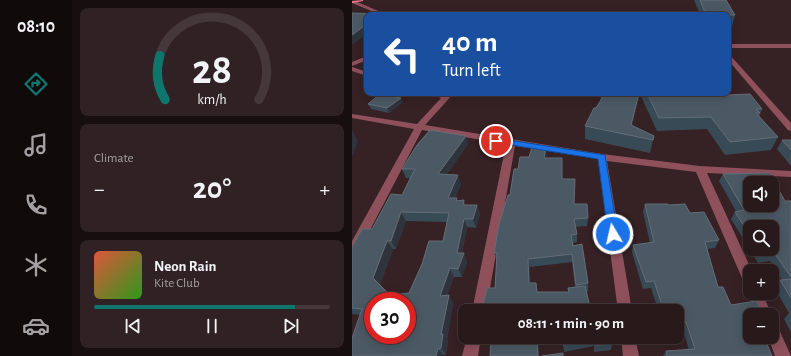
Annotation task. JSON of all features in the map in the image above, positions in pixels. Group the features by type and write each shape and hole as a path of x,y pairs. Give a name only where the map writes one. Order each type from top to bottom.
{"main road":[{"path":"353,2 361,0"}],"street":[{"path":"353,2 378,12"},
{"path":"731,46 791,46"},
{"path":"352,64 364,59"},
{"path":"731,59 791,128"},
{"path":"352,69 364,73"},
{"path":"352,253 420,127 447,96"},
{"path":"352,116 602,157 700,169 788,174 791,183"},
{"path":"480,304 512,143"},
{"path":"602,157 624,304"},
{"path":"700,169 743,265"},
{"path":"470,356 473,344"},
{"path":"629,344 631,356"},
{"path":"778,344 784,356"}],"building":[{"path":"700,0 726,0 735,15 731,15 731,12 705,12"},
{"path":"352,13 364,13 364,26 352,35"},
{"path":"750,94 762,109 756,109 760,113 756,113 778,137 730,142 711,117 659,118 648,96 731,96 731,95"},
{"path":"378,96 401,98 387,108 368,104"},
{"path":"603,96 638,96 631,125 654,136 653,140 585,126 594,108 596,108"},
{"path":"430,130 466,136 438,174 458,175 448,198 457,198 456,201 464,200 463,205 477,205 473,219 464,219 457,253 464,253 458,269 450,268 440,296 449,295 441,335 443,334 441,348 438,349 436,356 352,356 352,338 362,309 352,308 352,247 362,229 372,229 391,194 402,195 415,169 402,169 417,145","holes":["401,212 449,213 443,241 429,241 422,264 409,292 416,292 416,344 364,344 364,292 387,292 373,278 387,241 391,241"]},
{"path":"782,140 791,140 791,150"},
{"path":"532,147 546,148 544,158 562,158 562,179 575,179 574,204 587,204 588,218 574,219 577,234 571,235 573,246 582,244 588,283 576,285 572,254 528,259 529,283 536,283 537,292 569,292 568,288 585,286 589,304 483,304 487,288 495,288 497,253 494,253 499,224 508,195 510,195 514,169 518,169 520,157 529,157"},
{"path":"769,173 771,176 743,176 743,208 723,174"},
{"path":"779,190 785,201 791,201 791,277 776,256 779,256 779,220 743,220 743,224 735,212 743,210 743,212 779,212"},
{"path":"645,204 685,204 690,213 704,212 719,240 705,242 718,287 723,287 731,305 756,301 760,308 743,308 743,344 767,344 772,356 667,356 666,351 695,349 686,322 684,322 684,304 662,304 654,281 646,282 633,245 654,242"},
{"path":"791,279 791,298 780,280"},
{"path":"491,344 537,344 538,356 490,356"},
{"path":"563,353 563,356 542,356"}],"route":[{"path":"496,141 602,157 613,234"}]}
